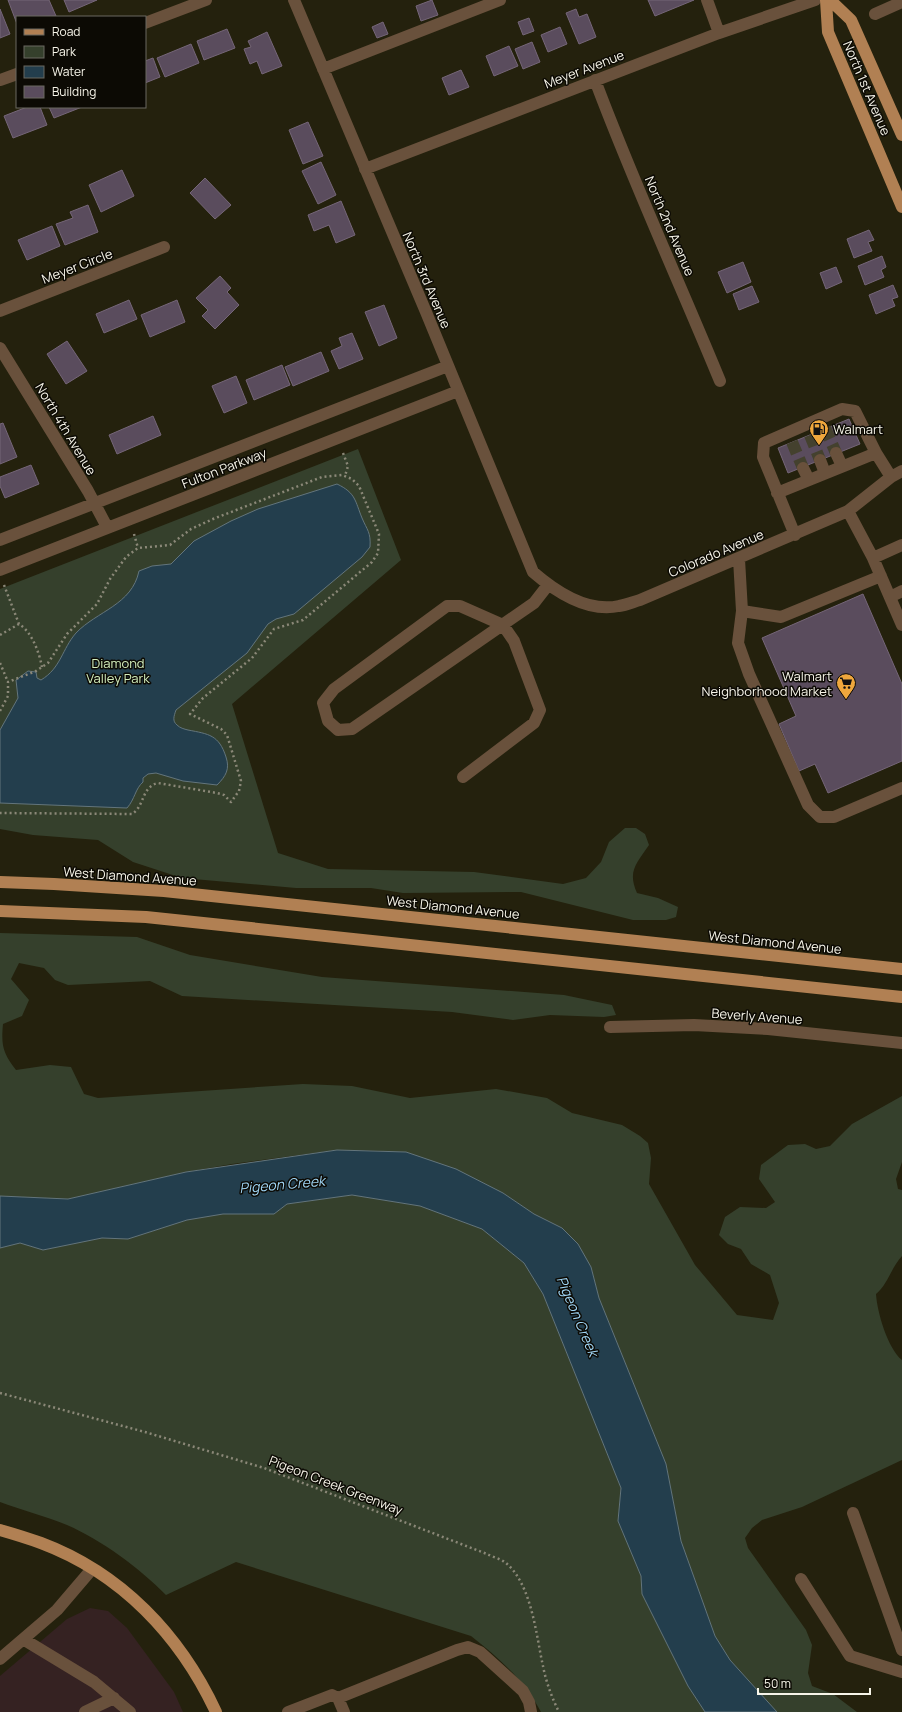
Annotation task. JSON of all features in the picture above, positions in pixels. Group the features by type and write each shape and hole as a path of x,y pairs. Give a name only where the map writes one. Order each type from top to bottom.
{"main road":[{"name":"North 1st Avenue","path":"826,0 828,32 902,207"},
{"name":"North 1st Avenue","path":"830,0 851,20 902,135"},
{"name":"West Diamond Avenue","path":"0,882 164,891 902,969"},
{"path":"0,911 146,917 902,997"},
{"path":"0,1530 41,1543 92,1569 136,1601 167,1632 192,1666 216,1712"}],"street":[{"path":"146,23 206,0"},
{"name":"North 3rd Avenue","path":"294,0 534,572"},
{"path":"323,69 500,0"},
{"path":"707,0 719,33"},
{"name":"Meyer Avenue","path":"365,168 719,33 815,0"},
{"path":"875,14 902,2"},
{"path":"0,80 16,74"},
{"name":"North 2nd Avenue","path":"595,80 666,256 691,310 720,381"},
{"name":"Meyer Circle","path":"0,311 164,247"},
{"name":"North 4th Avenue","path":"0,348 94,502 106,527"},
{"name":"Fulton Parkway","path":"0,540 94,502 305,423 448,366"},
{"name":"Fulton Parkway","path":"0,570 106,527 315,448 458,391"},
{"path":"794,535 763,457 764,442 790,437 807,430 823,423 842,409 855,411 876,453 891,477"},
{"path":"836,453 842,466"},
{"path":"777,493 876,453"},
{"path":"820,460 825,473"},
{"path":"803,468 809,480"},
{"name":"Colorado Avenue","path":"534,572 548,585 570,598 592,606 618,606 640,600 739,559 848,511 891,477 902,471"},
{"path":"848,511 873,558 902,625"},
{"path":"873,558 902,545"},
{"path":"739,559 742,611 738,643 749,674 808,805 820,817 834,818 902,788"},
{"path":"742,611 781,617 881,576"},
{"path":"463,776 534,722 540,710 514,641 503,625 460,606 447,606 334,689 323,703 328,721 338,730 352,729 503,625 534,603 548,585"},
{"path":"890,597 902,591"},
{"name":"Beverly Avenue","path":"610,1027 694,1025 768,1029 902,1043"},
{"path":"853,1513 902,1650"},
{"path":"0,1659 57,1610 92,1569"},
{"path":"801,1579 850,1656 902,1672"},
{"path":"23,1640 88,1678 130,1712"},
{"path":"338,1698 457,1650 468,1648 480,1652 523,1691 532,1712"},
{"path":"288,1712 332,1695 338,1698 344,1712"},
{"path":"85,1712 114,1698"}],"path":[{"path":"343,453 348,466 345,476"},
{"path":"0,813 132,814 138,811 146,790 158,783 224,795 231,802 239,791 241,781 227,735 221,729 190,714 203,698 252,658 274,629 303,620 372,562 378,553 379,534 359,486 352,479 345,476 333,475 322,477 220,516 192,529 170,545 138,548 126,557 110,579 97,604 75,624 48,663 36,671 8,682"},
{"path":"134,534 138,548"},
{"path":"4,585 19,624 30,633 42,667"},
{"path":"0,634 19,624"},
{"path":"0,662 8,682 8,696 0,710"},
{"name":"Pigeon Creek Greenway","path":"0,1393 145,1432 264,1468 487,1554 506,1563 520,1582 527,1595 543,1667 554,1702 559,1712"}],"shaded area":[{"path":"90,1608 108,1611 127,1628 174,1692 183,1712 0,1712 0,1676 67,1619"}],"green space":[{"name":"Diamond Valley Park","path":"358,449 401,560 232,704 278,853 328,869 474,872 563,884 586,878 601,862 609,842 625,828 636,828 645,834 649,845 637,862 633,873 634,885 637,893 658,898 678,907 676,917 666,920 633,920 521,892 403,893 371,888 296,888 182,878 133,862 98,840 33,835 0,829 0,589"},
{"path":"0,933 137,937 190,955 322,977 564,995 612,1005 616,1015 604,1017 550,1015 513,1020 452,1012 182,996 150,981 68,985 55,980 44,968 19,963 11,979 29,1000 22,1016 3,1024 2,1038 8,1059 16,1070 50,1065 71,1067 84,1094 98,1098 303,1084 352,1086 410,1098 496,1089 547,1098 572,1113 622,1125 640,1136 648,1143 651,1158 649,1184 695,1265 737,1315 773,1320 779,1303 770,1275 751,1264 741,1249 728,1244 719,1235 725,1217 740,1207 766,1208 775,1202 759,1179 761,1165 788,1145 805,1144 816,1149 830,1146 852,1124 902,1096 902,1162 896,1179 898,1189 902,1190 902,1256 884,1286 876,1294 884,1330 892,1348 902,1360 902,1460 802,1507 762,1520 752,1528 745,1538 748,1548 806,1630 812,1645 808,1673 812,1686 833,1694 857,1712 777,1712 730,1660 715,1636 681,1541 666,1464 599,1298 591,1267 562,1228 534,1214 503,1193 406,1152 337,1150 232,1164 186,1172 68,1199 0,1196"},
{"path":"352,1195 420,1206 482,1229 524,1263 543,1294 621,1488 618,1521 641,1576 642,1594 688,1686 705,1712 541,1712 527,1690 510,1670 471,1636 236,1562 166,1595 144,1574 120,1556 80,1531 67,1525 0,1502 0,1248 20,1243 43,1250 102,1238 128,1239 187,1220 223,1214 274,1214 287,1204"}],"water":[{"path":"337,484 348,491 354,498 368,531 370,547 362,557 294,614 276,619 268,624 247,653 176,710 174,720 178,726 184,729 207,734 220,744 228,765 223,779 217,785 183,781 156,773 148,774 143,778 143,782 127,808 0,803 0,730 18,698 16,680 28,671 36,672 37,678 41,680 48,675 57,664 67,645 76,633 84,625 122,600 135,583 139,571 152,566 171,564 194,541 231,521 258,509"},
{"name":"Pigeon Creek","path":"337,1150 406,1152 456,1169 503,1193 534,1214 562,1228 578,1244 591,1267 599,1298 666,1464 681,1541 715,1636 730,1660 777,1712 705,1712 688,1686 642,1594 641,1576 618,1521 621,1488 543,1294 524,1263 482,1229 420,1206 352,1195 287,1204 274,1214 223,1214 187,1220 128,1239 102,1238 43,1250 20,1243 0,1248 0,1196 68,1199 186,1172"}],"building":[{"path":"8,0 49,0 56,16 16,16 16,21"},
{"path":"64,0 97,0 69,12"},
{"path":"432,0 438,15 421,21 416,6"},
{"path":"648,0 694,0 655,16"},
{"path":"0,9 10,34 0,38"},
{"path":"576,9 579,17 587,14 596,37 579,44 566,13"},
{"path":"529,18 534,31 523,35 518,22"},
{"path":"383,22 388,34 377,38 372,27"},
{"path":"560,27 567,44 548,52 541,35"},
{"path":"227,29 235,48 204,60 197,41"},
{"path":"267,32 282,66 262,74 257,61 250,64 244,49 251,47 248,41"},
{"path":"532,42 540,62 523,69 515,49"},
{"path":"191,44 199,63 165,77 157,58"},
{"path":"509,46 518,66 494,76 486,56"},
{"path":"153,58 160,77 146,83 146,61"},
{"path":"461,70 469,87 449,95 442,78"},
{"path":"24,108 40,108 47,125 13,138 4,116"},
{"path":"49,108 79,108 54,118"},
{"path":"308,122 323,156 303,164 289,130"},
{"path":"321,162 336,195 318,204 302,171"},
{"path":"122,170 134,196 101,212 89,185"},
{"path":"205,178 231,205 215,219 190,193"},
{"path":"341,201 355,235 336,243 329,225 314,231 308,215"},
{"path":"88,205 98,232 65,245 56,224 73,218 70,212"},
{"path":"52,226 60,246 27,260 18,240"},
{"path":"869,230 874,240 868,242 872,251 854,258 847,239"},
{"path":"882,256 886,267 881,270 884,277 865,285 858,266"},
{"path":"743,262 751,282 727,293 718,272"},
{"path":"836,267 842,282 826,289 820,273"},
{"path":"220,276 231,288 227,292 239,305 215,329 202,316 208,310 196,298"},
{"path":"893,285 898,297 892,299 895,306 876,314 869,295"},
{"path":"752,286 759,302 739,310 733,294"},
{"path":"129,300 137,319 104,333 96,314"},
{"path":"177,300 185,322 150,337 141,315"},
{"path":"384,305 397,338 379,346 365,312"},
{"path":"352,333 363,359 339,369 331,351 342,346 339,338"},
{"path":"67,341 87,371 66,384 47,354"},
{"path":"321,352 329,371 293,386 285,367"},
{"path":"282,365 290,385 254,400 246,380"},
{"path":"236,376 247,403 224,413 212,386"},
{"path":"153,416 161,435 117,454 109,435"},
{"name":"Walmart","path":"849,419 860,444 788,473 778,448"},
{"path":"3,423 17,457 0,464 0,424"},
{"path":"31,465 39,484 5,498 0,486 0,477"},
{"name":"Walmart Neighborhood Market","path":"863,594 902,684 902,761 828,793 815,764 799,771 779,724 796,716 762,638"}],"tunnel":[{"path":"825,428 836,453"},
{"path":"810,435 820,460"},
{"path":"792,442 803,468"}],"place":[{"name":"Walmart","path":"819,446"},
{"name":"Walmart Neighborhood Market","path":"846,700"}]}
